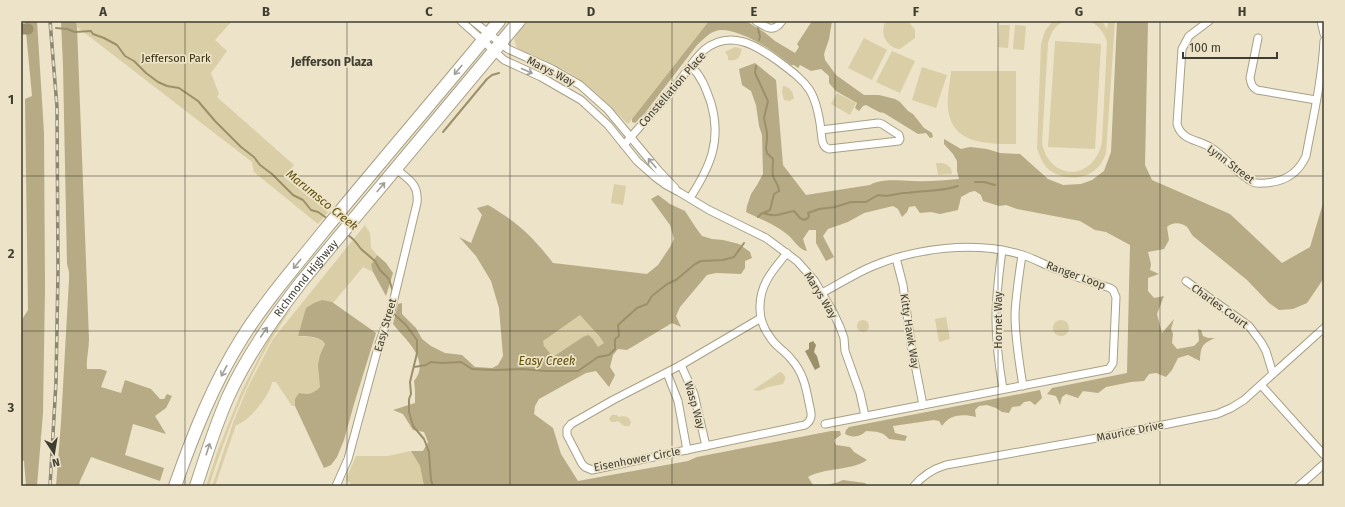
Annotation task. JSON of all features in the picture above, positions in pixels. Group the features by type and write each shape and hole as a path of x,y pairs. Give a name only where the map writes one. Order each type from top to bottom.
{"main road":[{"name":"Richmond Highway","path":"176,486 199,422 216,386 238,344 273,293 499,21"},
{"name":"Richmond Highway","path":"196,486 228,396 243,367 280,309 519,21"}],"street":[{"path":"461,21 486,37 497,47"},
{"path":"473,21 486,37 497,47"},
{"path":"756,21 771,29 775,28 782,21"},
{"name":"Lynn Street","path":"1209,21 1189,36 1185,42 1181,54 1178,129 1186,138 1200,142 1213,149 1256,184 1270,183 1281,180 1294,173 1303,163 1306,156 1322,66 1324,41"},
{"path":"1321,21 1324,34"},
{"path":"1258,38 1250,78 1254,89 1316,100"},
{"name":"Constellation Place","path":"624,145 673,89 703,51 708,47 722,41 738,40 754,45 797,75 804,82 815,98 818,108 823,145 827,149 900,140 899,135 878,123 821,130"},
{"name":"Marys Way","path":"497,47 511,50 552,69 580,85 608,110 658,170 679,192"},
{"name":"Marys Way","path":"497,47 509,63 541,77 581,100 604,121 637,161 666,185 710,210 760,234 786,252 805,269 814,280 832,310 843,334 845,351 860,393 865,416"},
{"path":"690,198 699,185 710,160 715,142 716,130 713,111 706,89 700,76 691,66"},
{"name":"Easy Street","path":"336,486 348,459 379,344 392,307 418,196 414,184 396,169"},
{"name":"Ranger Loop","path":"822,293 873,266 896,258 945,249 975,248 1002,250 1022,255 1085,280 1110,288 1115,294 1116,298 1113,363 1112,366 1107,369 825,424"},
{"name":"Hornet Way","path":"1002,250 997,290 996,318 998,355 1003,389"},
{"name":"Eisenhower Circle","path":"761,318 667,373 613,400 571,424 567,429 567,435 582,464 592,470 805,425 811,420 812,415 802,375 791,359 770,338 761,318 760,300 765,283 786,252"},
{"name":"Hornet Way","path":"1022,255 1015,315 1018,359 1022,386"},
{"name":"Kitty Hawk Way","path":"896,258 903,285 911,344 923,405"},
{"name":"Charles Court","path":"1186,281 1249,326 1261,342 1266,352 1273,374"},
{"name":"Maurice Drive","path":"914,486 930,471 946,465 1107,436 1216,414 1240,403 1324,328"},
{"name":"Wasp Way","path":"681,365 694,394 706,446"},
{"name":"Wasp Way","path":"667,373 678,401 687,450"},
{"path":"1261,385 1324,454"},
{"path":"1299,486 1324,464"}],"green space":[{"name":"Jefferson Park","path":"76,21 232,21 215,40 227,51 211,73 219,94 217,97 294,165 284,177 328,212 318,224 254,172 252,162 77,27"},
{"path":"527,21 709,21 628,124 578,78 517,48 514,39"},
{"path":"886,21 908,21 915,30 915,38 900,49 891,46 885,39 883,30"},
{"path":"1053,21 1065,21 1054,29 1048,43 1042,143 1046,156 1053,164 1062,170 1072,172 1081,170 1090,164 1097,155 1102,142 1107,42 1100,29 1089,21 1102,21 1107,29 1108,21 1115,21 1106,153 1099,166 1085,176 1072,178 1052,172 1047,168 1037,148 1041,44 1045,31"},
{"path":"999,25 1010,25 1008,48 998,47"},
{"path":"1015,25 1026,26 1024,50 1013,49"},
{"path":"864,38 887,50 872,80 848,68"},
{"path":"1055,41 1101,44 1095,149 1048,147"},
{"path":"735,47 742,49 739,57 734,60 728,60 728,56 725,52"},
{"path":"892,51 915,61 900,93 876,82"},
{"path":"922,67 947,75 936,108 912,100"},
{"path":"951,71 1016,71 1016,144 994,144 973,140 964,136 956,129 951,120 948,108"},
{"path":"783,86 788,87 791,90 794,99 790,101 784,100 782,92"},
{"path":"837,93 856,103 850,115 831,104"},
{"path":"936,163 942,163 949,166 952,174 938,175"},
{"path":"614,184 626,186 623,205 611,203"},
{"path":"365,225 370,233 371,248 377,255 371,265 373,272 363,267 333,303 331,302 298,336 317,338 325,344 320,360 320,387 314,393 295,399 295,406 292,406 276,382 272,382 268,394 258,407 247,419 236,425 215,486 212,486 233,423 247,389 273,339"},
{"path":"290,309 265,351 243,394 225,439 209,486 206,486 218,450 242,390 270,336"},
{"path":"586,310 610,344 555,367 538,343"},
{"path":"946,317 950,339 939,342 935,319"},
{"path":"861,320 865,320 869,326 865,332 861,332 857,328 857,324"},
{"path":"1061,320 1068,325 1069,328 1064,335 1061,336 1054,331 1053,328 1058,321"},
{"path":"780,372 785,376 783,384 768,387 759,391 753,390"},
{"path":"612,415 629,418 631,423 629,426 624,426 618,421 611,422 609,419"},
{"path":"411,451 420,466 424,486 353,486 346,479 356,456 388,456"}],"shaded area":[{"path":"25,21 37,21 44,133 45,288 43,413 37,486 26,486 24,461 21,460 21,321 28,310 25,99 32,96"},
{"path":"61,21 76,21 77,27 89,339 87,369 100,369 107,371 101,387 121,393 125,380 151,389 160,399 164,399 167,394 172,396 166,408 155,416 166,434 133,424 125,455 164,468 160,481 91,457 79,486 56,486 69,280 67,264"},
{"path":"709,21 746,21 795,53 799,47 797,44 812,21 832,21 829,39 824,54 825,60 836,75 864,95 879,95 895,99 900,102 913,114 924,128 932,133 933,137 930,138 926,133 918,134 884,113 866,105 859,111 855,108 857,103 836,91 829,83 829,76 821,69 811,71 800,65 798,68 748,37 738,33 720,30 710,34 697,45 645,113 635,123 632,122 632,119"},
{"path":"1117,21 1148,21 1145,165 1152,180 1230,214 1282,263 1310,247 1324,200 1324,278 1307,303 1293,309 1279,310 1269,303 1247,280 1193,236 1185,225 1174,223 1167,227 1169,240 1164,249 1148,252 1151,264 1150,270 1159,274 1148,278 1148,291 1154,298 1164,296 1157,314 1162,333 1174,319 1171,329 1173,334 1172,343 1177,349 1194,346 1199,341 1198,329 1201,330 1203,336 1215,338 1204,344 1200,361 1188,355 1178,358 1172,370 1166,377 1156,373 1149,374 1144,381 1106,387 1098,393 1083,391 1078,398 1066,394 1062,397 1060,405 1056,396 1047,394 1052,388 1127,373 1130,245 1106,232 1095,230 1080,221 1017,209 1006,205 999,206 983,201 981,195 975,191 961,197 958,210 940,214 931,212 920,213 915,206 909,207 907,212 902,217 898,209 893,206 864,213 848,222 828,229 823,236 834,257 826,261 816,243 816,230 809,230 803,239 807,251 802,249 788,235 778,228 746,212 751,194 763,174 762,135 756,105 751,91 742,85 739,69 755,63 776,80 783,165 806,195 870,185 880,181 959,179 957,161 944,144 944,139 961,149 970,147 987,149 1000,153 1020,154 1048,179 1063,185 1081,184 1092,180 1104,171 1111,152"},
{"path":"658,195 670,204 685,211 702,236 739,244 750,252 752,258 745,261 745,268 741,274 716,273 707,275 680,307 676,316 681,327 672,323 627,350 618,349 613,355 610,367 615,375 609,387 596,371 586,373 539,399 535,406 534,414 553,428 561,454 578,481 688,461 697,457 831,431 840,431 841,435 834,440 836,445 850,447 854,452 867,460 854,466 823,472 808,477 813,485 825,485 843,480 865,483 868,486 424,486 420,466 411,451 423,451 428,442 424,432 413,430 403,414 393,410 415,403 414,381 419,373 420,366 415,351 393,324 398,304 402,303 402,314 416,328 422,339 431,346 445,353 462,355 475,367 492,368 498,365 503,356 499,308 491,281 476,256 459,237 471,243 482,215 477,208 488,205 507,217 531,237 553,263 647,274 658,265 674,239 670,225 651,199","holes":["580,315 604,343 598,347 588,335 553,357 544,346 543,341"]},
{"path":"377,255 386,263 393,273 386,296 373,272 371,265"},
{"path":"322,300 332,302 376,333 344,440 337,457 331,465 324,468 295,406 295,399 299,393 311,393 320,387 318,365 320,355 325,344 317,338 298,336 306,308"},
{"path":"813,341 816,345 814,352 817,356 820,367 815,370 805,351 809,349 809,343"},
{"path":"1040,390 1042,398 1035,405 1030,401 1024,402 1020,406 1012,407 1009,413 1002,412 987,405 979,406 975,410 976,417 962,415 953,417 942,426 939,421 934,420 893,426 895,433 907,436 905,441 889,439 882,433 876,432 866,431 862,435 856,436 845,434 849,427"}],"waterway":[{"name":"Marumsco Creek","path":"56,28 67,29 75,32 91,31 93,34 117,45 125,56 134,61 158,82 167,86 179,88 198,101 215,121 241,147 254,157 260,165 272,174 293,195 303,200 311,210 318,212 328,219"},
{"name":"Easy Creek","path":"758,28 760,37 759,40"},
{"name":"Marumsco Creek","path":"21,29 28,29"},
{"name":"Easy Creek","path":"756,66 755,73 768,101 764,118 767,133 766,148 767,153 773,159 773,176 779,191 774,194 770,210 758,217"},
{"path":"443,132 487,79 492,75 499,73"},
{"path":"975,182 984,182 995,185"},
{"path":"763,213 776,215 794,211 804,220 808,218 808,213 819,209 835,207 851,202 866,202 878,195 886,196 958,186"},
{"name":"Marumsco Creek","path":"347,234 375,261 380,270 389,279 393,292"},
{"name":"Easy Creek","path":"414,367 426,365 431,362 461,362 472,369 578,371 598,357 609,355 615,349 615,339 619,336 618,325 637,308 647,304 652,296 667,284 676,280 695,264 701,261 723,260 734,257 744,243"},
{"name":"Marumsco Creek","path":"395,307 394,313 406,325 417,340 417,353 410,382 411,394 409,399 409,412 413,426 424,439 429,452 431,480 433,486"}],"railway":[{"path":"50,21 57,107 58,271 56,382 50,486"}],"district":[{"name":"Jefferson Plaza","path":"332,62"}]}
